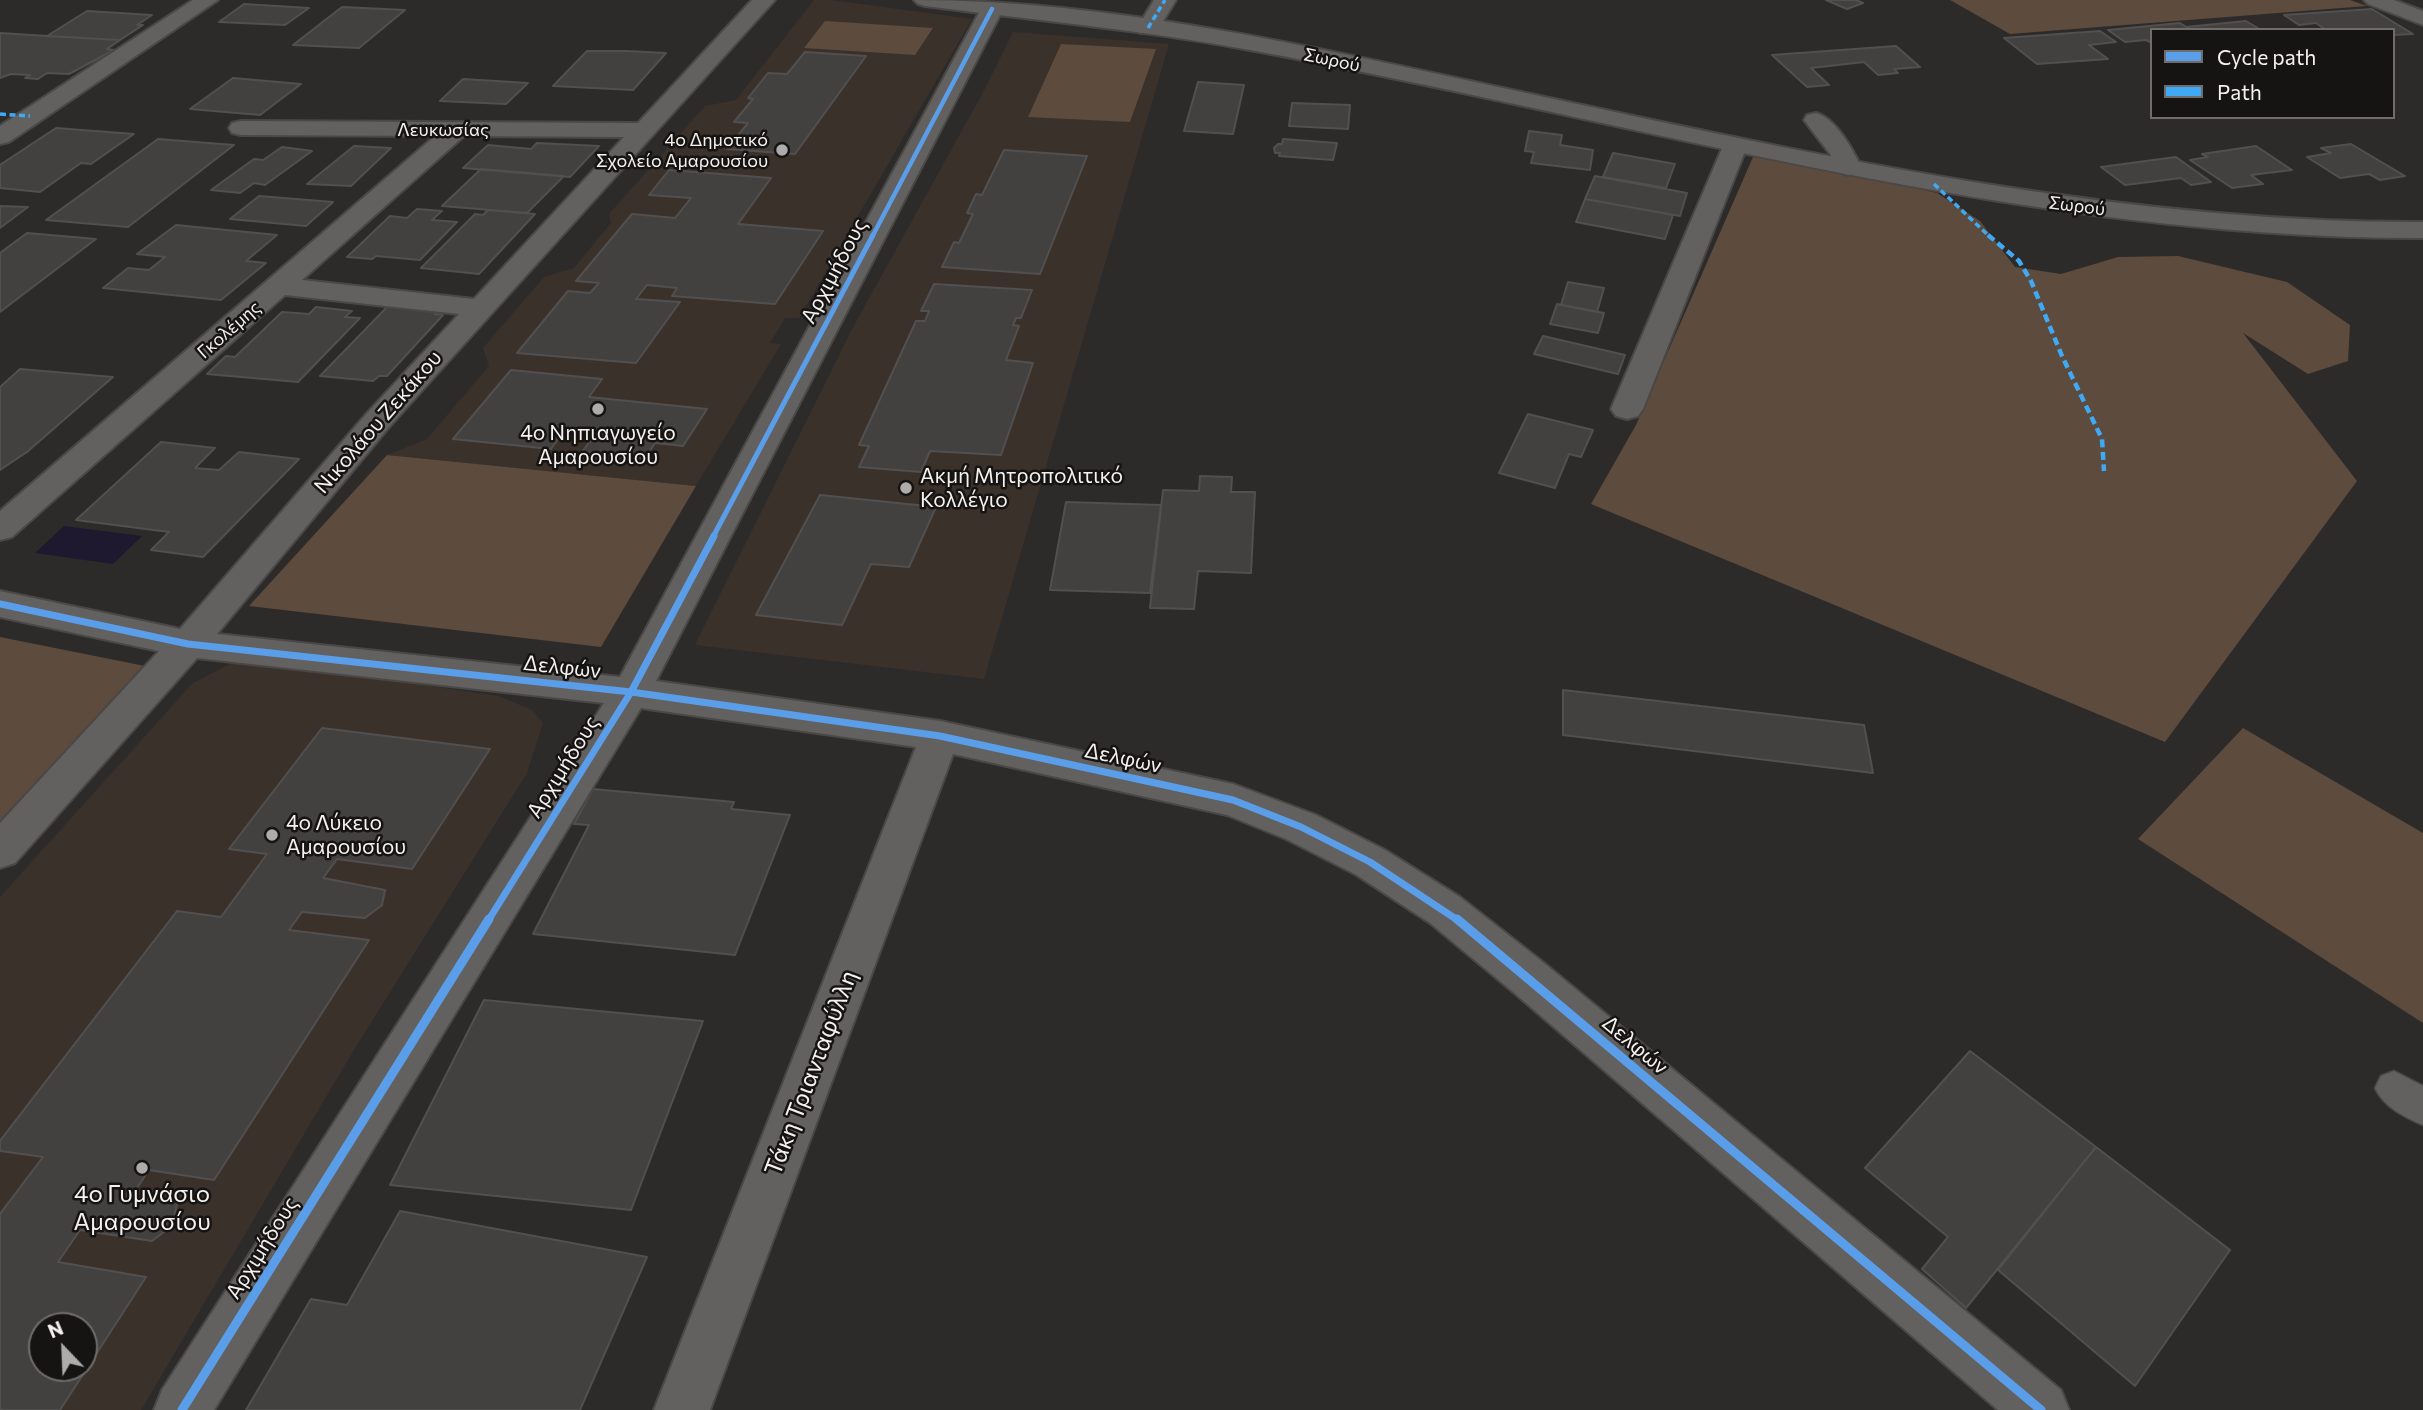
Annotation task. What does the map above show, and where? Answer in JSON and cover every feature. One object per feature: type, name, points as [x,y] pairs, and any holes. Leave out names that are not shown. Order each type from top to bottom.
[{"type":"street","points":[[0,137],[207,0]]},
{"type":"street","name":"Νικολάου Ζεκάκου","points":[[0,851],[188,644],[379,419],[764,0]]},
{"type":"street","name":"Σωρού","points":[[925,0],[1148,28],[1264,46],[1735,146],[2010,198],[2209,222],[2342,232],[2423,230]]},
{"type":"street","points":[[1148,28],[1165,0]]},
{"type":"street","points":[[2375,0],[2423,19]]},
{"type":"street","name":"Αρχιμήδους","points":[[182,1410],[631,692],[992,9]]},
{"type":"street","points":[[0,114],[30,117]]},
{"type":"street","points":[[1816,120],[1842,153],[1848,167]]},
{"type":"street","name":"Λευκωσίας","points":[[241,128],[645,130]]},
{"type":"street","name":"Γκολέμης","points":[[0,529],[457,130]]},
{"type":"street","points":[[1627,409],[1735,146]]},
{"type":"street","points":[[279,286],[480,308]]},
{"type":"street","name":"Δελφών","points":[[0,604],[188,644],[631,692],[940,736],[1233,800],[1301,827],[1370,862],[1445,910],[2041,1410]]},
{"type":"street","name":"Τάκη Τριανταφύλλη","points":[[682,1410],[940,736]]},
{"type":"shaded area","name":"4ο Δημοτικό Σχολείο Αμαρουσίου","points":[[814,0],[972,19],[799,318],[785,318],[770,343],[781,344],[696,486],[387,455],[427,439],[489,366],[483,348],[544,277],[574,268],[611,223],[609,214],[705,106],[736,100]]},
{"type":"shaded area","points":[[1950,0],[2350,0],[2367,6],[2010,34]]},
{"type":"shaded area","points":[[825,21],[933,28],[915,55],[804,48]]},
{"type":"shaded area","name":"Ακμή Μητροπολιτικό Κολλέγιο","points":[[1013,32],[1169,44],[984,679],[695,645],[851,331],[986,87]]},
{"type":"shaded area","points":[[1061,44],[1156,49],[1130,122],[1028,117]]},
{"type":"shaded area","points":[[1753,157],[1850,173],[1937,193],[1980,221],[2015,267],[2061,274],[2118,257],[2178,256],[2287,282],[2350,325],[2348,361],[2308,374],[2243,333],[2357,481],[2165,742],[1591,504],[1636,425]]},
{"type":"shaded area","points":[[387,455],[696,486],[601,647],[249,606]]},
{"type":"shaded area","points":[[64,526],[142,536],[113,564],[35,553]]},
{"type":"shaded area","points":[[0,637],[145,666],[0,821]]},
{"type":"shaded area","name":"4ο Λύκειο Αμαρουσίου","points":[[234,662],[264,662],[499,696],[532,710],[543,723],[527,773],[352,1053],[141,1410],[0,1410],[0,897],[193,683]]},
{"type":"shaded area","points":[[2243,728],[2423,833],[2423,1023],[2138,839]]},
{"type":"building","points":[[1826,0],[1856,0],[1863,3],[1847,9]]},
{"type":"building","points":[[244,4],[309,8],[285,25],[219,22]]},
{"type":"building","points":[[342,7],[405,10],[359,48],[293,45]]},
{"type":"building","points":[[2372,9],[2413,34],[2395,35],[2395,28],[2323,28],[2316,23],[2299,25],[2284,15]]},
{"type":"building","points":[[87,11],[152,15],[137,25],[143,25],[120,40],[47,36]]},
{"type":"building","points":[[2246,21],[2258,28],[2188,28]]},
{"type":"building","points":[[2180,23],[2188,28],[2150,28],[2150,42],[2125,42],[2108,30]]},
{"type":"building","points":[[2100,31],[2116,42],[2089,45],[2108,59],[2037,64],[2004,38]]},
{"type":"building","points":[[0,33],[120,40],[107,49],[114,50],[69,74],[47,73],[38,79],[25,78],[30,75],[11,74],[0,78]]},
{"type":"building","points":[[1896,46],[1920,67],[1894,69],[1898,73],[1878,75],[1864,62],[1811,68],[1829,85],[1807,87],[1772,55]]},
{"type":"building","points":[[587,51],[666,53],[633,90],[553,86]]},
{"type":"building","points":[[805,52],[866,56],[795,154],[727,149],[748,123],[734,122],[753,99],[748,98],[768,73],[787,74]]},
{"type":"building","points":[[233,78],[301,84],[260,115],[190,109]]},
{"type":"building","points":[[463,79],[528,83],[506,104],[440,101]]},
{"type":"building","points":[[1198,82],[1244,85],[1233,134],[1184,131]]},
{"type":"building","points":[[1292,103],[1350,105],[1348,129],[1289,126]]},
{"type":"building","points":[[56,128],[134,134],[91,164],[81,163],[40,192],[0,188],[0,165]]},
{"type":"building","points":[[1529,131],[1562,135],[1560,145],[1593,150],[1590,170],[1531,163],[1534,152],[1525,151]]},
{"type":"building","points":[[158,139],[234,145],[128,227],[46,220]]},
{"type":"building","points":[[1283,139],[1337,143],[1333,160],[1279,156],[1280,153],[1275,153],[1274,148],[1282,144]]},
{"type":"building","points":[[537,143],[599,146],[570,177],[463,168],[488,145],[531,149]]},
{"type":"building","points":[[2351,144],[2405,176],[2380,180],[2369,174],[2340,178],[2307,157],[2331,153],[2321,148]]},
{"type":"building","points":[[354,146],[391,148],[351,186],[307,184]]},
{"type":"building","points":[[2256,146],[2292,170],[2251,175],[2263,184],[2232,188],[2190,160],[2208,157],[2202,154]]},
{"type":"building","points":[[282,147],[312,151],[265,185],[254,183],[240,193],[211,190],[254,159],[263,160]]},
{"type":"building","points":[[1004,150],[1087,156],[1040,274],[942,267],[954,242],[959,243],[973,214],[967,213],[976,194],[982,195]]},
{"type":"building","points":[[1613,153],[1675,164],[1666,188],[1603,177]]},
{"type":"building","points":[[2176,157],[2211,182],[2191,185],[2181,178],[2125,185],[2101,167]]},
{"type":"building","points":[[481,169],[564,176],[527,213],[442,206]]},
{"type":"building","points":[[669,170],[771,178],[738,224],[823,231],[775,304],[672,296],[677,288],[647,285],[636,299],[680,302],[636,363],[517,353],[568,291],[590,293],[599,283],[576,281],[632,214],[675,218],[691,198],[649,195]]},
{"type":"building","points":[[1595,176],[1687,193],[1680,216],[1585,199]]},
{"type":"building","points":[[259,196],[333,202],[306,226],[230,219]]},
{"type":"building","points":[[1585,199],[1673,215],[1665,239],[1576,222]]},
{"type":"building","points":[[0,206],[28,207],[0,228]]},
{"type":"building","points":[[417,209],[442,211],[432,220],[457,222],[420,260],[376,256],[372,259],[347,257],[390,216],[407,218]]},
{"type":"building","points":[[488,210],[535,214],[479,274],[421,268],[475,214],[483,215]]},
{"type":"building","points":[[176,225],[277,235],[246,261],[266,263],[221,300],[103,288],[128,268],[149,270],[165,257],[137,254]]},
{"type":"building","points":[[27,233],[96,239],[0,312],[0,253]]},
{"type":"building","points":[[1568,282],[1604,288],[1597,312],[1561,305]]},
{"type":"building","points":[[934,284],[1032,290],[1021,318],[1016,318],[1013,325],[1019,326],[1006,360],[1033,363],[1001,455],[930,451],[921,472],[859,467],[869,446],[859,445],[916,321],[925,321],[929,311],[921,311]]},
{"type":"building","points":[[1557,304],[1604,313],[1598,333],[1550,324]]},
{"type":"building","points":[[389,305],[440,309],[435,314],[443,315],[387,376],[379,376],[373,381],[320,376]]},
{"type":"building","points":[[316,307],[352,311],[345,317],[360,318],[298,382],[207,374],[226,356],[235,357],[282,312],[309,314]]},
{"type":"building","points":[[1543,336],[1625,355],[1618,374],[1534,354]]},
{"type":"building","points":[[20,369],[113,377],[27,452],[0,470],[0,387]]},
{"type":"building","points":[[511,370],[602,379],[589,397],[707,409],[683,446],[655,443],[645,458],[582,452],[594,436],[563,432],[551,449],[453,439]]},
{"type":"building","points":[[1528,414],[1593,430],[1581,457],[1569,454],[1555,488],[1499,473]]},
{"type":"building","points":[[161,442],[215,448],[195,468],[219,470],[239,452],[299,459],[203,557],[151,550],[169,532],[76,520]]},
{"type":"building","points":[[1200,476],[1232,477],[1231,492],[1255,492],[1251,573],[1198,571],[1194,609],[1150,608],[1163,490],[1199,491]]},
{"type":"building","points":[[820,495],[936,507],[909,567],[871,564],[842,625],[756,615]]},
{"type":"building","points":[[1066,502],[1161,505],[1150,593],[1050,590]]},
{"type":"building","points":[[1563,690],[1864,725],[1873,773],[1563,735]]},
{"type":"building","points":[[322,728],[490,749],[412,869],[337,859],[323,878],[385,890],[382,905],[365,918],[302,912],[289,930],[369,940],[214,1180],[149,1170],[131,1197],[177,1203],[173,1225],[152,1241],[80,1230],[58,1262],[146,1277],[98,1351],[98,1312],[28,1312],[28,1382],[78,1382],[60,1410],[0,1410],[0,1214],[43,1157],[0,1151],[0,1141],[177,911],[221,917],[267,854],[229,849]]},
{"type":"building","points":[[593,789],[734,802],[731,809],[790,815],[735,955],[533,934],[589,825],[574,824]]},
{"type":"building","points":[[484,1000],[703,1021],[631,1210],[390,1185]]},
{"type":"building","points":[[1970,1051],[2096,1147],[1966,1308],[1922,1269],[1948,1237],[1865,1168]]},
{"type":"building","points":[[2096,1147],[2230,1250],[2135,1386],[1998,1270]]},
{"type":"building","points":[[400,1211],[647,1257],[580,1410],[246,1410],[311,1299],[347,1305]]},
{"type":"marked path","points":[[1148,28],[1165,0]]},
{"type":"marked path","points":[[0,114],[30,116]]},
{"type":"marked path","points":[[1934,184],[1961,212],[2019,261],[2031,281],[2062,356],[2102,439],[2104,471]]},
{"type":"cycle path","points":[[182,1410],[631,692],[992,9]]},
{"type":"cycle path","points":[[0,604],[188,644],[631,692],[854,722],[940,736],[1233,800],[1301,827],[1370,862],[1445,910],[2041,1410]]},
{"type":"place","name":"4ο Δημοτικό Σχολείο Αμαρουσίου","points":[[782,150]]},
{"type":"place","name":"4ο Νηπιαγωγείο Αμαρουσίου","points":[[598,409]]},
{"type":"place","name":"Ακμή Μητροπολιτικό Κολλέγιο","points":[[906,488]]},
{"type":"place","name":"4ο Λύκειο Αμαρουσίου","points":[[272,835]]},
{"type":"place","name":"4ο Γυμνάσιο Αμαρουσίου","points":[[142,1168]]}]
